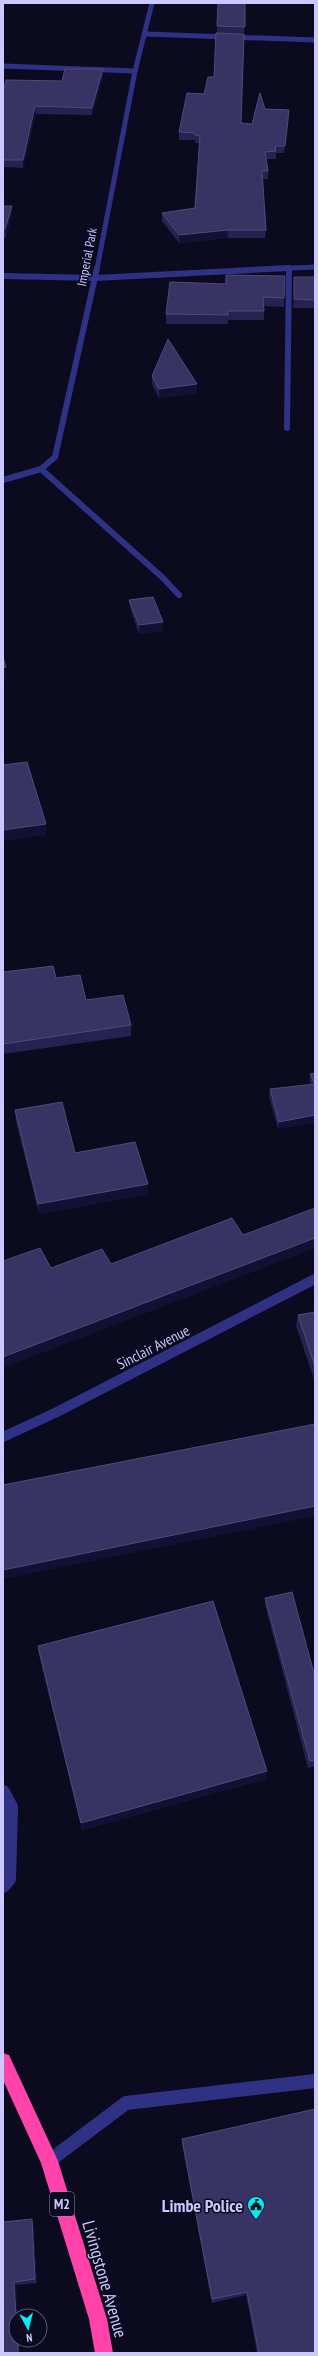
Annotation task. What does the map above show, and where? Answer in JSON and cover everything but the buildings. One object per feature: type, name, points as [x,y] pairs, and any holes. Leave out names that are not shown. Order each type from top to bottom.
[{"type":"highway","name":"Livingstone Avenue","points":[[3,2061],[49,2161],[98,2319],[104,2353]]},
{"type":"street","name":"Imperial Park","points":[[3,480],[24,476],[41,469],[56,457],[94,278],[135,71],[146,34],[152,3]]},
{"type":"street","points":[[146,34],[315,40]]},
{"type":"street","points":[[3,66],[135,71]]},
{"type":"street","points":[[3,276],[94,278],[288,270],[315,267]]},
{"type":"street","points":[[287,428],[288,270]]},
{"type":"street","points":[[41,469],[162,577],[179,595]]},
{"type":"street","name":"Sinclair Avenue","points":[[3,1437],[64,1409],[287,1295],[315,1279]]},
{"type":"street","points":[[3,1792],[11,1807],[9,1879],[3,1886]]},
{"type":"street","points":[[49,2161],[126,2103],[315,2081]]},
{"type":"place","name":"Limbe Police","points":[[256,2220]]}]
